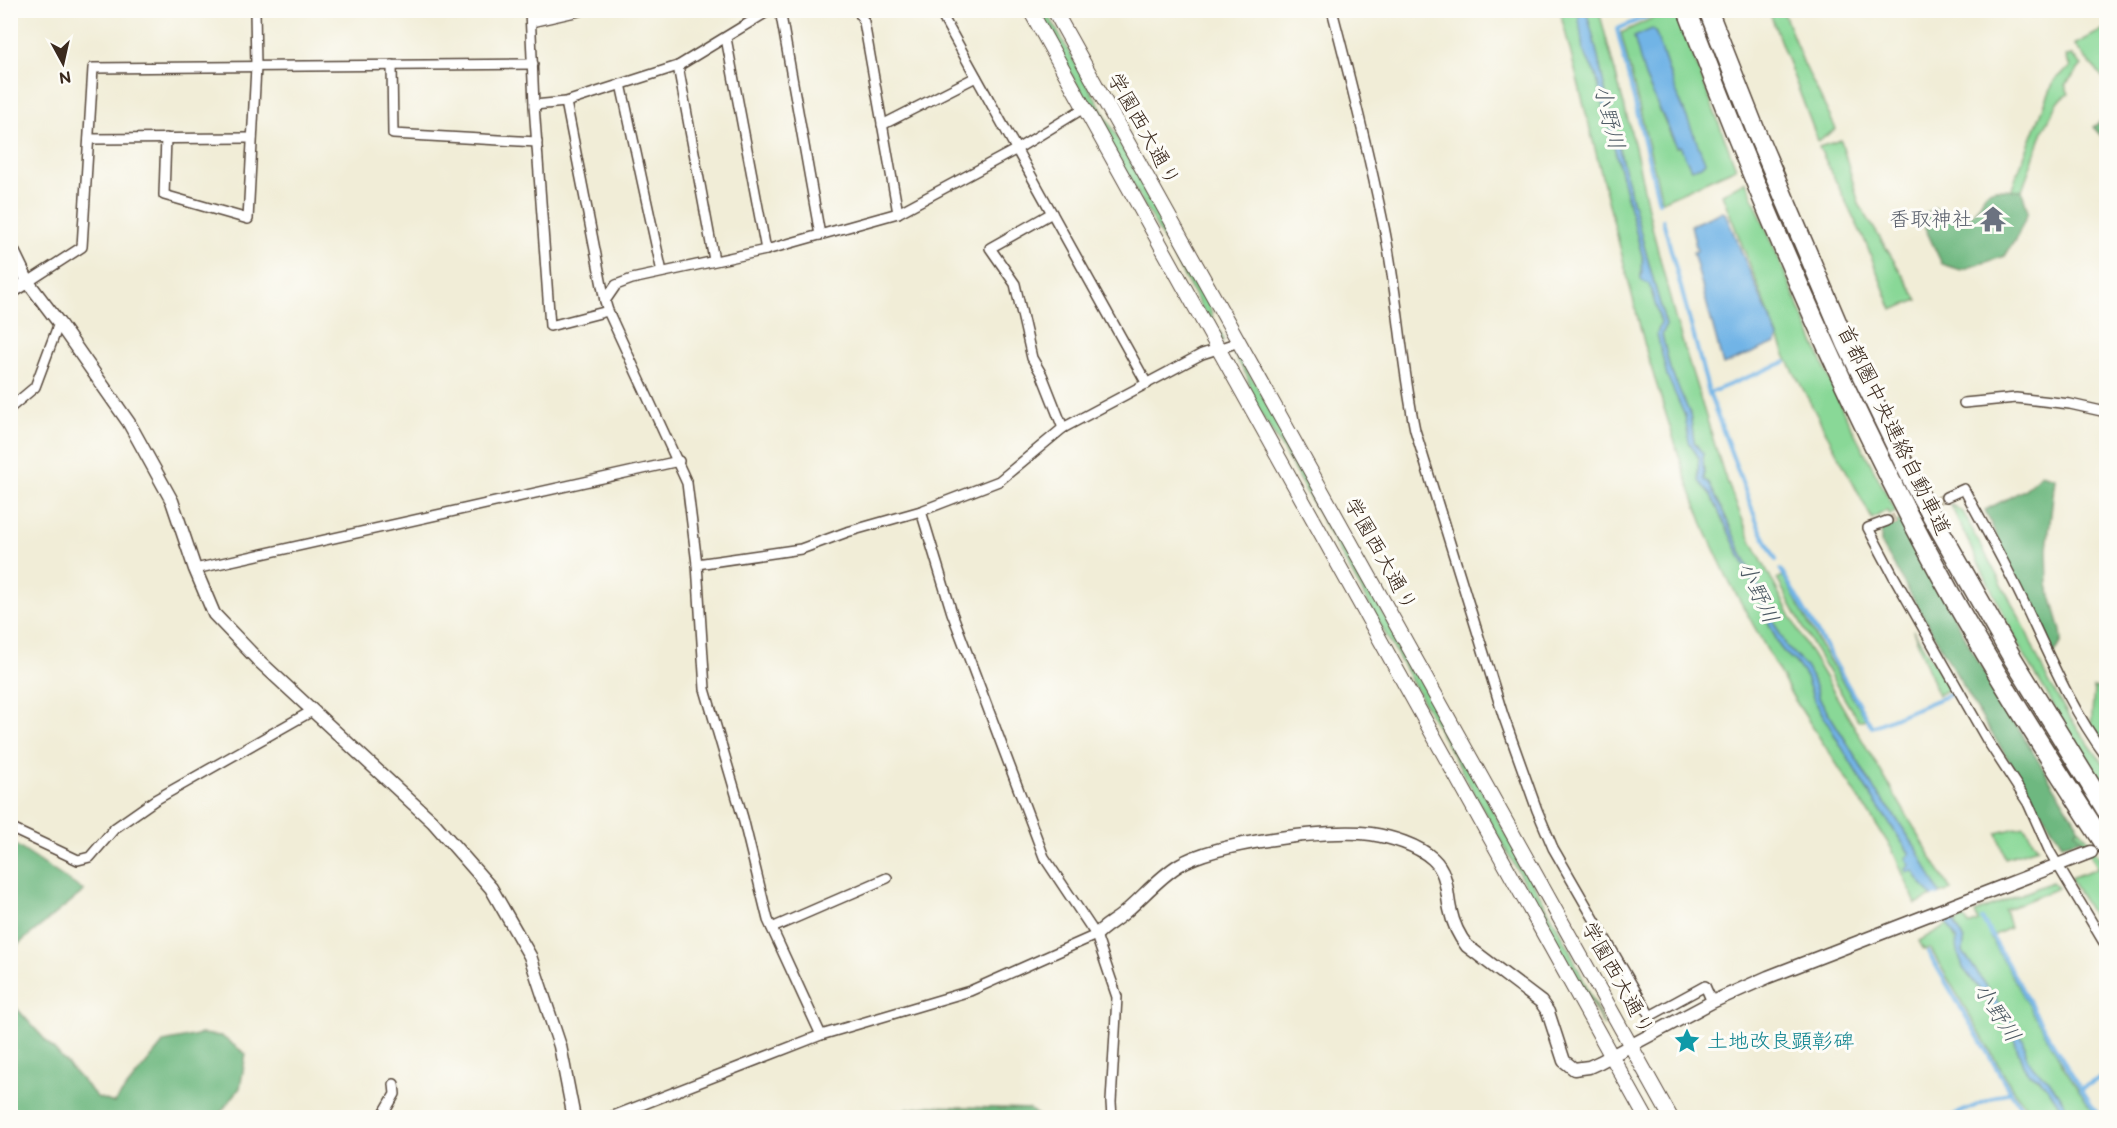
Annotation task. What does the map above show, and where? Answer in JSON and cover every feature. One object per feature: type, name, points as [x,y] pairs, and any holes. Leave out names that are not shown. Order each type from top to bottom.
[{"type":"highway","name":"首都圏中央連絡自動車道","points":[[1687,10],[1786,252],[1824,340],[1875,446],[1952,595],[2099,849]]},
{"type":"highway","name":"首都圏中央連絡自動車道","points":[[1708,10],[1761,144],[1846,344],[1916,488],[2013,659],[2106,810]]},
{"type":"main road","name":"学園西大通り","points":[[1030,10],[1646,1118]]},
{"type":"main road","name":"学園西大通り","points":[[1054,10],[1671,1118]]},
{"type":"street","points":[[166,138],[164,195],[248,219],[256,67],[255,10]]},
{"type":"street","points":[[530,10],[534,105],[550,326],[607,306],[616,285],[632,279],[766,250],[898,213],[1017,148],[1084,108]]},
{"type":"street","points":[[531,22],[584,10]]},
{"type":"street","points":[[534,105],[566,102],[678,66],[770,10]]},
{"type":"street","points":[[780,10],[820,235]]},
{"type":"street","points":[[858,10],[864,22],[898,213]]},
{"type":"street","points":[[939,10],[1147,384]]},
{"type":"street","points":[[1332,10],[1384,228],[1399,321],[1406,386],[1415,430],[1503,715],[1536,810],[1553,848],[1650,1016],[1705,986],[1712,1002]]},
{"type":"street","points":[[726,38],[766,250]]},
{"type":"street","points":[[10,293],[82,247],[93,68],[532,64]]},
{"type":"street","points":[[392,66],[393,134],[537,142]]},
{"type":"street","points":[[678,66],[714,260]]},
{"type":"street","points":[[882,125],[976,77]]},
{"type":"street","points":[[621,84],[662,272]]},
{"type":"street","points":[[566,102],[607,306],[687,483],[697,564],[705,689],[772,928],[821,1035]]},
{"type":"street","points":[[89,139],[252,138]]},
{"type":"street","points":[[1052,213],[990,248],[1015,284],[1032,358],[1042,375],[1063,428]]},
{"type":"street","points":[[10,245],[28,282],[59,322],[129,423],[172,501],[195,569],[214,614],[312,711],[433,822],[491,888],[530,956],[560,1046],[574,1118]]},
{"type":"street","points":[[11,407],[35,387],[59,322]]},
{"type":"street","points":[[697,564],[801,549],[847,532],[921,511],[999,481],[1063,428],[1202,354],[1239,342]]},
{"type":"street","points":[[1964,403],[2016,398],[2070,404],[2106,412]]},
{"type":"street","points":[[195,569],[679,461]]},
{"type":"street","points":[[1946,497],[1965,489],[2023,600],[2066,694],[2106,756]]},
{"type":"street","points":[[921,511],[952,613],[1044,857],[1096,935],[1117,997],[1112,1118]]},
{"type":"street","points":[[1887,521],[1868,528],[1987,740],[2028,803],[2057,864],[2106,946]]},
{"type":"street","points":[[10,828],[78,860],[90,857],[115,828],[155,800],[312,711]]},
{"type":"street","points":[[608,1118],[821,1035],[970,991],[1096,935],[1104,926],[1124,913],[1152,885],[1180,864],[1209,853],[1258,842],[1300,836],[1368,833],[1384,836],[1432,857],[1442,868],[1450,910],[1460,936],[1467,946],[1541,1002],[1548,1012],[1564,1061],[1574,1069],[1589,1067],[1712,1002],[1843,947],[2099,849]]},
{"type":"street","points":[[772,928],[887,878]]},
{"type":"street","points":[[381,1118],[395,1094],[394,1084]]},
{"type":"green space","points":[[1036,11],[1046,11],[1208,298],[1213,321],[1223,341],[1220,341]]},
{"type":"green space","points":[[1560,11],[1580,13],[1583,50],[1596,75],[1643,259],[1641,278],[1642,281],[1649,283],[1661,323],[1657,334],[1688,425],[1689,442],[1699,458],[1699,481],[1711,495],[1760,598],[1766,618],[1780,647],[1806,677],[1814,700],[1864,785],[1910,854],[1910,865],[1907,872],[1914,871],[1932,896],[1916,904],[1892,849],[1793,697],[1728,579],[1706,532],[1686,478],[1647,354]]},
{"type":"green space","points":[[1586,11],[1599,11],[1635,147],[1675,318],[1724,474],[1750,538],[1803,640],[1951,890],[1939,894],[1918,851],[1875,791],[1819,698],[1806,668],[1787,647],[1721,507],[1709,484],[1704,480],[1703,454],[1694,442],[1690,414],[1670,369],[1662,335],[1666,325],[1629,190]]},
{"type":"green space","points":[[1650,11],[1676,11],[1736,168],[1662,201],[1621,33],[1653,18]],"holes":[[[1655,31],[1672,81],[1691,169],[1680,145],[1676,147],[1645,77]]]},
{"type":"green space","points":[[1769,11],[1783,11],[1804,64],[1836,129],[1818,141]]},
{"type":"green space","points":[[2106,28],[2106,81],[2074,45]]},
{"type":"green space","points":[[2071,55],[2082,65],[2065,85],[2069,94],[2058,102],[2043,131],[2022,190],[2011,190],[2054,81],[2070,67],[2066,56]]},
{"type":"green space","points":[[2106,117],[2106,141],[2093,127]]},
{"type":"green space","points":[[1841,140],[1859,204],[1918,300],[1892,310],[1865,241],[1819,147]]},
{"type":"green space","points":[[1746,181],[1843,411],[1896,512],[1889,515],[1887,510],[1872,519],[1786,357],[1722,194]]},
{"type":"green space","points":[[1996,189],[2022,190],[2028,212],[2005,256],[1961,270],[1942,264],[1920,217],[1935,208],[1947,218],[1965,222],[1976,210],[1985,194]]},
{"type":"green space","points":[[1235,352],[1238,352],[1567,944],[1604,1026],[1279,443],[1253,402],[1247,376]]},
{"type":"green space","points":[[2041,474],[2055,478],[2047,549],[2048,585],[2062,641],[2054,655],[2015,578],[1985,510],[2024,490]]},
{"type":"green space","points":[[1950,504],[1963,512],[2023,624],[2046,677],[2068,715],[2106,768],[2106,787],[2069,731],[2021,650]]},
{"type":"green space","points":[[1902,520],[1988,679],[2079,827],[2075,831],[2082,839],[2062,844],[1982,718],[1881,543],[1883,528]]},
{"type":"green space","points":[[1783,576],[1821,647],[1866,719],[1858,721],[1818,655],[1777,579]]},
{"type":"green space","points":[[1913,630],[1950,688],[1938,695]]},
{"type":"green space","points":[[2094,688],[2106,691],[2106,746],[2091,728]]},
{"type":"green space","points":[[2024,826],[2038,848],[2005,858],[1997,833]]},
{"type":"green space","points":[[2079,827],[2106,867],[2106,938],[2070,878],[2098,868],[2082,840],[2074,831]]},
{"type":"green space","points":[[11,842],[84,891],[11,950]]},
{"type":"green space","points":[[2052,882],[2058,888],[2005,910],[2010,928],[1990,937],[2064,1067],[2097,1117],[2073,1117],[2049,1080],[2027,1059],[2024,1041],[1963,952],[1964,941],[1955,922],[1964,918],[1969,925],[1978,921],[1975,913]]},
{"type":"green space","points":[[2071,903],[2093,930],[2106,954],[2106,970],[2094,943]]},
{"type":"green space","points":[[1948,924],[1957,941],[1963,968],[2011,1030],[2023,1065],[2047,1087],[2067,1117],[2033,1117],[2013,1090],[1930,948],[1924,950],[1919,941]]},
{"type":"green space","points":[[10,1001],[97,1097],[114,1103],[164,1042],[202,1034],[221,1036],[246,1054],[240,1088],[217,1117],[11,1117]]},
{"type":"green space","points":[[930,1106],[1029,1109],[1040,1117],[853,1117]]},
{"type":"water","name":"小野川","points":[[1578,11],[1586,11],[1590,23],[1629,190],[1666,325],[1662,335],[1670,369],[1690,414],[1694,442],[1703,454],[1704,480],[1709,484],[1721,507],[1787,647],[1806,667],[1819,698],[1875,791],[1918,851],[1964,941],[1963,952],[2024,1041],[2027,1059],[2049,1080],[2073,1117],[2067,1117],[2047,1087],[2039,1078],[2029,1074],[2023,1065],[2011,1030],[1963,968],[1957,949],[1957,940],[1914,871],[1907,872],[1906,869],[1910,865],[1906,858],[1910,854],[1864,785],[1814,700],[1806,677],[1780,647],[1760,598],[1711,495],[1699,481],[1699,458],[1689,442],[1685,416],[1667,376],[1657,334],[1661,323],[1649,284],[1641,278],[1643,259],[1596,75],[1583,50]]},
{"type":"water","points":[[1652,29],[1655,31],[1672,81],[1705,162],[1701,166],[1691,169],[1680,146],[1677,147],[1645,77],[1634,37]]},
{"type":"water","points":[[1721,212],[1725,213],[1778,338],[1776,343],[1723,365],[1693,252],[1697,251],[1691,225]]},
{"type":"pier","points":[[1943,894],[1955,917],[1943,921],[1930,899]]},
{"type":"waterway","points":[[1648,16],[1617,29],[1659,202]]},
{"type":"waterway","points":[[1663,220],[1709,393],[1758,525],[1776,560]]},
{"type":"waterway","points":[[1709,393],[1785,362]]},
{"type":"waterway","points":[[1781,570],[1872,727],[1951,694]]},
{"type":"waterway","points":[[1982,919],[2053,1044],[2100,1118]]},
{"type":"waterway","points":[[1928,952],[2028,1118]]},
{"type":"waterway","points":[[2081,1089],[2106,1074]]},
{"type":"waterway","points":[[1947,1118],[2010,1091]]},
{"type":"tunnel","points":[[1887,521],[1946,497]]},
{"type":"place","name":"香取神社","points":[[1993,219]]},
{"type":"place","name":"土地改良顕彰碑","points":[[1687,1041]]}]
